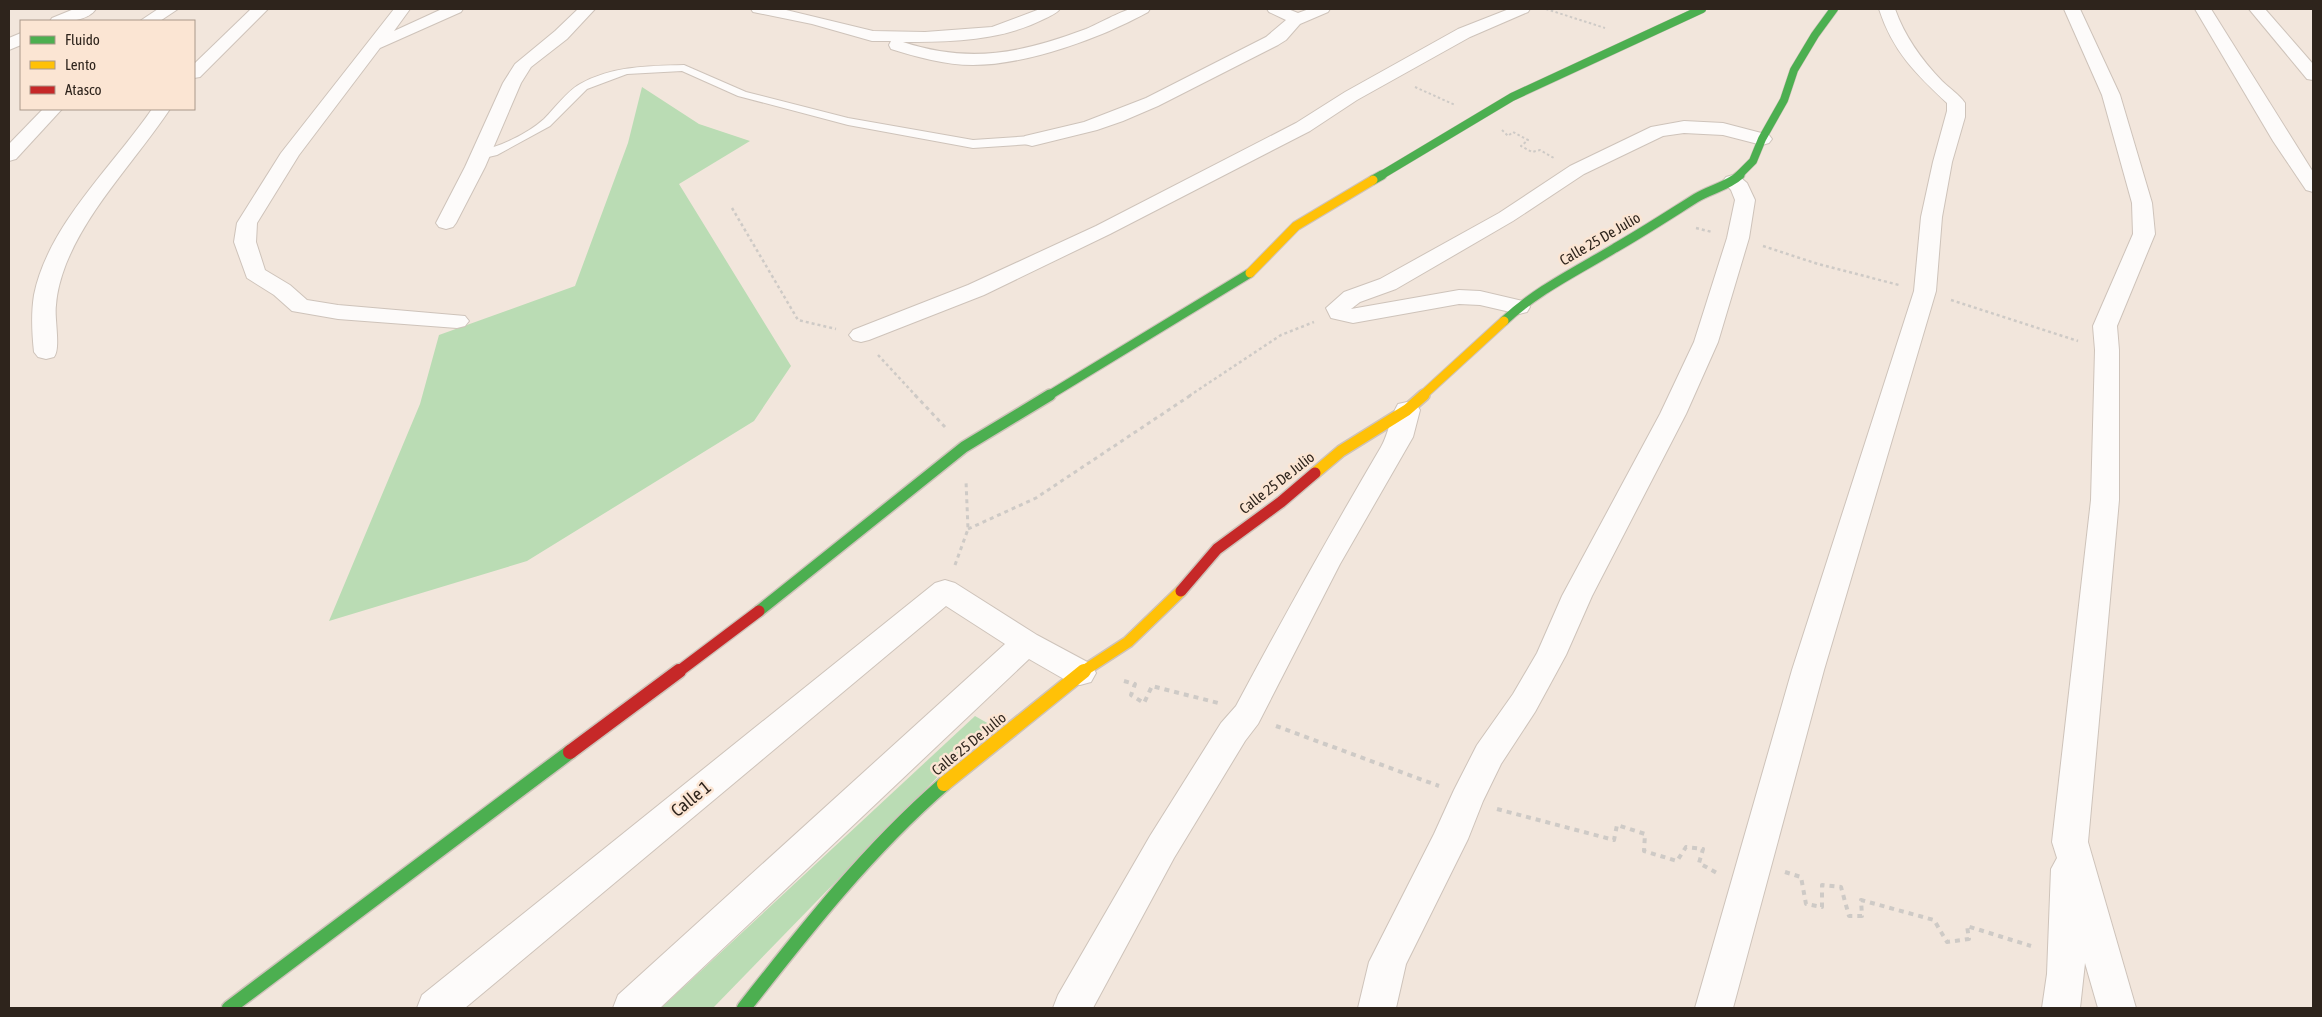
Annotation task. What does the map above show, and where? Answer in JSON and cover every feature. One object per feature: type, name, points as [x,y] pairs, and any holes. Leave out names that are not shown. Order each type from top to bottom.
[{"type":"street","points":[[60,20],[88,9]]},
{"type":"street","points":[[150,20],[170,9]]},
{"type":"street","points":[[195,72],[260,9]]},
{"type":"street","points":[[402,9],[311,126],[266,190],[247,223],[245,242],[255,273],[282,290],[300,306],[338,312],[457,321]]},
{"type":"street","points":[[375,45],[455,9]]},
{"type":"street","points":[[446,222],[480,155],[512,83],[524,64],[562,35],[587,9]]},
{"type":"street","points":[[759,9],[814,20],[940,58],[989,59],[1063,42],[1114,24],[1142,9]]},
{"type":"street","points":[[872,36],[979,34],[1017,25],[1052,9]]},
{"type":"street","points":[[1274,9],[1298,19]]},
{"type":"street","points":[[1032,140],[1090,126],[1152,102],[1280,36],[1287,26],[1322,9]]},
{"type":"street","points":[[860,335],[976,290],[1103,230],[1304,127],[1352,96],[1464,32],[1522,9]]},
{"type":"street","points":[[229,1008],[780,594],[964,448],[1224,286],[1256,269],[1296,226],[1512,97],[1702,9]]},
{"type":"street","name":"Calle 25 De Julio","points":[[744,1008],[839,886],[912,810],[1080,673],[1128,642],[1172,601],[1217,550],[1281,502],[1342,451],[1407,410],[1519,307],[1561,279],[1664,220],[1703,194],[1733,181],[1753,161],[1762,139],[1784,100],[1794,70],[1815,35],[1834,9]]},
{"type":"street","points":[[1714,1008],[1752,878],[1808,670],[1925,291],[1925,261],[1930,221],[1957,105],[1940,90],[1902,44],[1887,9]]},
{"type":"street","points":[[2061,1008],[2066,974],[2070,842],[2106,500],[2107,350],[2105,326],[2144,234],[2142,202],[2111,95],[2072,9]]},
{"type":"street","points":[[2203,9],[2283,141],[2313,186]]},
{"type":"street","points":[[2257,9],[2313,75]]},
{"type":"street","points":[[9,155],[52,110]]},
{"type":"street","points":[[46,352],[43,328],[44,304],[52,269],[67,240],[146,133],[160,110]]},
{"type":"street","points":[[1519,307],[1480,298],[1459,297],[1353,316],[1339,313],[1337,308],[1340,303],[1352,297],[1388,284],[1506,217],[1577,170],[1658,131],[1684,127],[1723,129],[1762,139]]},
{"type":"street","points":[[1377,1008],[1388,962],[1450,838],[1466,800],[1489,755],[1524,704],[1551,656],[1577,596],[1673,414],[1706,342],[1738,238],[1745,200],[1740,187],[1733,181]]},
{"type":"street","points":[[1072,1008],[1162,847],[1240,724],[1326,564],[1400,438],[1407,410]]},
{"type":"street","points":[[945,591],[1026,643],[1080,673]]},
{"type":"street","name":"Calle 1","points":[[436,1008],[945,591]]},
{"type":"street","points":[[632,1008],[1026,643]]},
{"type":"street","points":[[2070,842],[2117,1008]]},
{"type":"lane","points":[[480,155],[513,143],[546,123],[583,87],[626,71],[684,68],[742,94],[848,121],[973,144],[1032,140]]},
{"type":"path","points":[[1546,9],[1636,38]]},
{"type":"path","points":[[1664,220],[1738,238],[1818,264],[1925,291],[2107,350]]},
{"type":"path","points":[[968,529],[1036,498],[1281,335],[1339,313]]},
{"type":"path","points":[[945,591],[968,529],[964,448]]},
{"type":"path","points":[[1116,679],[1135,684],[1130,696],[1144,703],[1152,686],[1218,703],[1240,724],[1440,786],[1455,773],[1465,775],[1466,800],[1614,840],[1617,825],[1645,834],[1644,851],[1677,861],[1686,847],[1703,849],[1700,863],[1722,875],[1722,866]]},
{"type":"path","points":[[1752,878],[1779,887],[1779,870],[1801,878],[1806,904],[1822,907],[1822,885],[1841,887],[1849,916],[1862,916],[1861,900],[1934,920],[1947,942],[1969,939],[1967,926],[2036,947]]},
{"type":"green space","points":[[642,87],[699,124],[750,141],[679,184],[791,366],[754,421],[527,561],[329,621],[420,404],[439,335],[575,286],[628,143]]},
{"type":"green space","points":[[975,716],[989,724],[713,1008],[661,1008]]},
{"type":"traffic: fast","points":[[1373,180],[1512,97],[1702,9]]},
{"type":"traffic: fast","points":[[1504,321],[1519,307],[1561,279],[1616,248],[1703,194],[1733,181],[1746,169],[1753,161],[1762,139],[1784,100],[1794,70],[1815,35],[1834,9]]},
{"type":"traffic: fast","points":[[759,611],[964,447],[1250,273]]},
{"type":"traffic: fast","points":[[229,1008],[570,752]]},
{"type":"traffic: fast","points":[[744,1008],[838,890],[889,835],[944,784]]},
{"type":"traffic: slow","points":[[1250,273],[1296,226],[1373,180]]},
{"type":"traffic: slow","points":[[1315,473],[1341,451],[1407,410],[1504,321]]},
{"type":"traffic: slow","points":[[944,784],[1080,673],[1128,642],[1181,591]]},
{"type":"traffic: jam","points":[[1181,591],[1217,549],[1281,502],[1315,473]]},
{"type":"traffic: jam","points":[[570,752],[759,611]]}]
